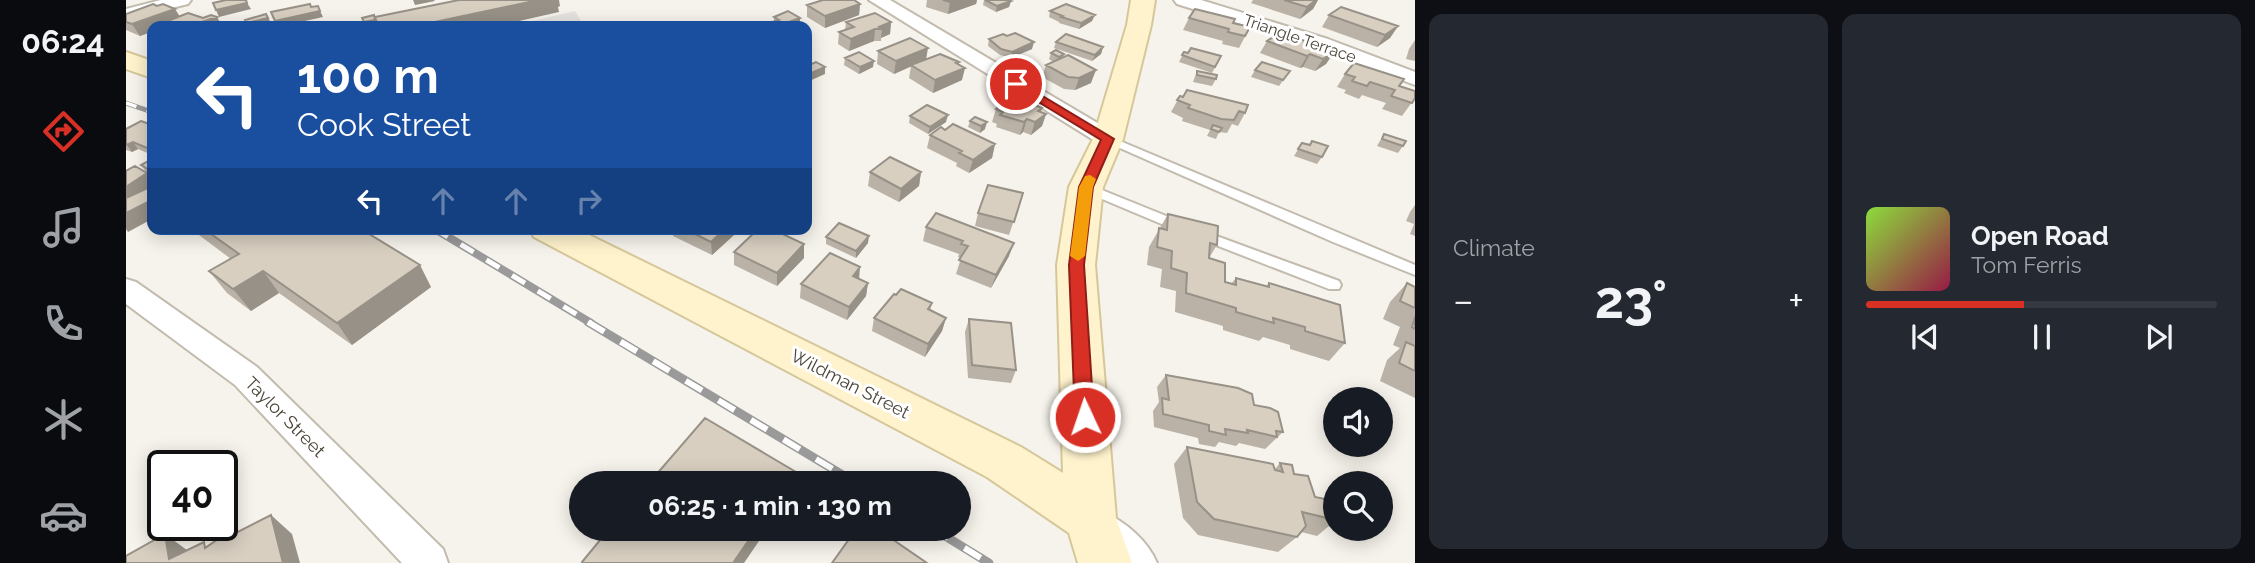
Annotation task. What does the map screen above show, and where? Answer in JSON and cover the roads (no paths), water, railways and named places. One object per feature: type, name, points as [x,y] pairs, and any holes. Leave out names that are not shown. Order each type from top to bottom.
[{"type":"street","points":[[126,14],[182,0]]},
{"type":"street","points":[[878,0],[1108,139]]},
{"type":"street","points":[[1105,563],[1090,518],[1076,265],[1086,187],[1108,139],[1143,0]]},
{"type":"street","name":"Triangle Terrace","points":[[1183,0],[1302,36],[1415,79]]},
{"type":"street","points":[[126,60],[147,68]]},
{"type":"street","name":"Wildman Street","points":[[559,235],[1004,462],[1090,518],[1138,563]]},
{"type":"street","name":"Taylor Street","points":[[126,289],[246,376],[429,563]]},
{"type":"lane","points":[[1108,139],[1181,167],[1371,253],[1415,270]]},
{"type":"lane","points":[[1086,187],[1167,222],[1334,285]]},
{"type":"railway","points":[[126,103],[147,110]]},
{"type":"railway","points":[[445,235],[591,323]]},
{"type":"railway","points":[[588,322],[836,471]]},
{"type":"railway","points":[[953,541],[989,563]]}]
